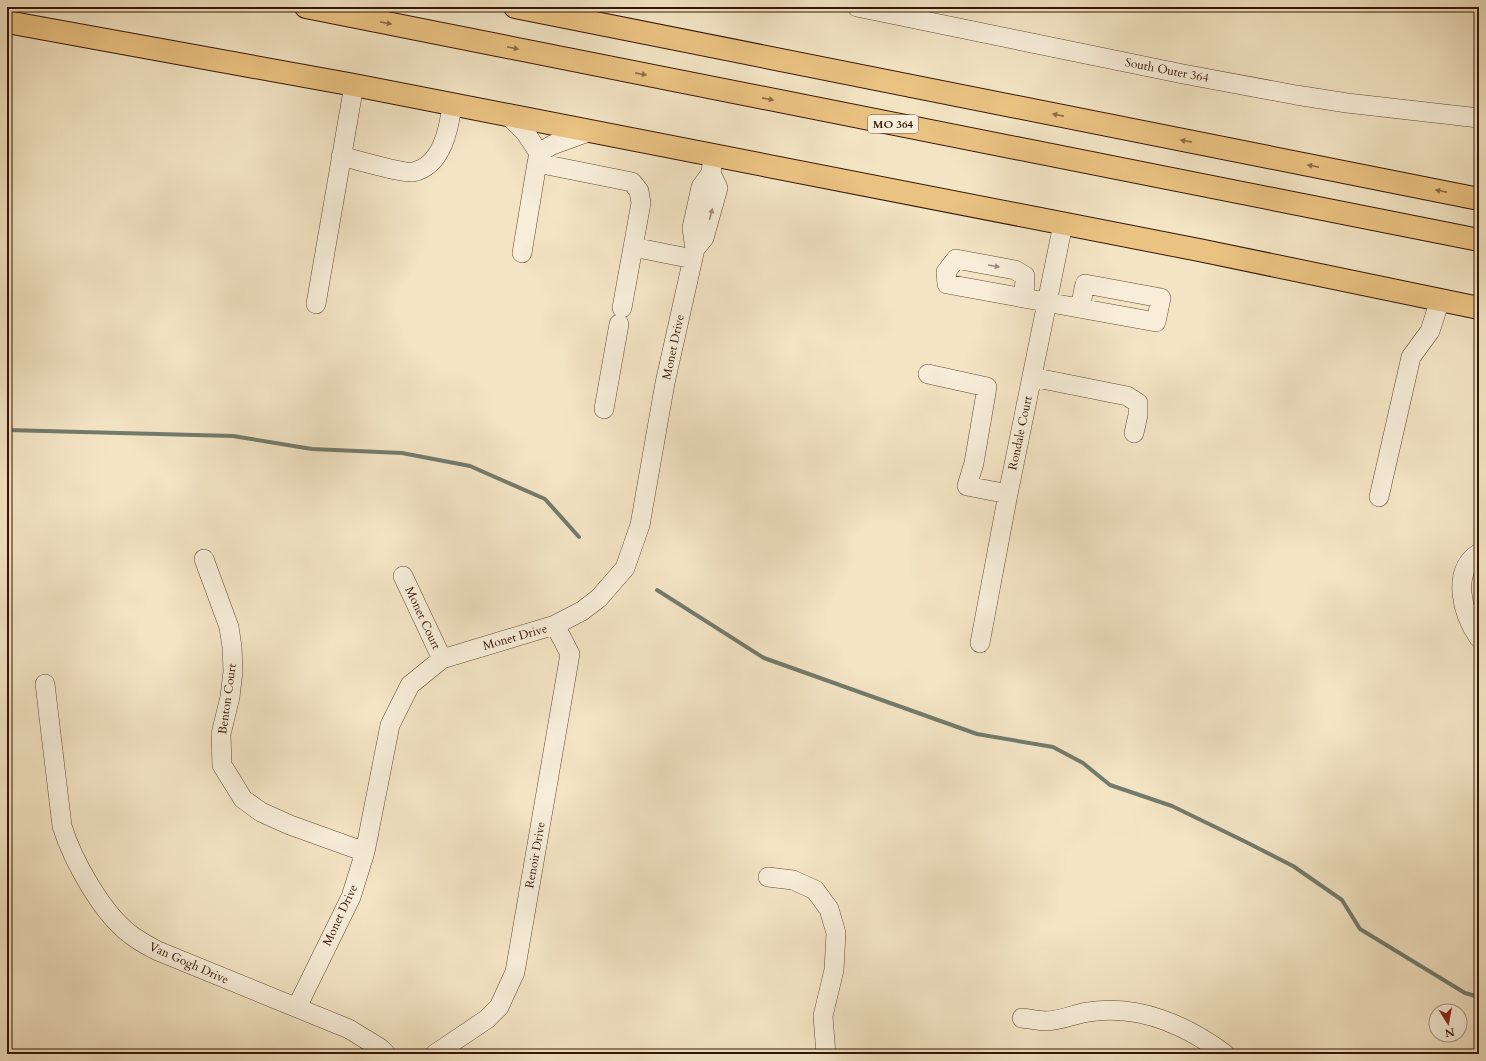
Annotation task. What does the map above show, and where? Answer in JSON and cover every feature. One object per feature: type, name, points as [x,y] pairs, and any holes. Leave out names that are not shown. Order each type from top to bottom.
[{"type":"main road","name":"MO 364","points":[[306,7],[1479,240]]},
{"type":"main road","points":[[515,7],[1479,199]]},
{"type":"main road","points":[[7,22],[354,85],[510,116],[588,132],[712,165],[1063,224],[1479,308]]},
{"type":"street","name":"South Outer 364","points":[[857,7],[1183,74],[1296,95],[1347,103],[1479,118]]},
{"type":"street","points":[[316,304],[354,85]]},
{"type":"street","points":[[341,156],[412,173],[424,168],[437,154],[449,132],[452,105]]},
{"type":"street","points":[[510,116],[525,132],[538,158],[522,252]]},
{"type":"street","points":[[538,158],[552,145],[588,132]]},
{"type":"street","points":[[538,158],[632,182],[639,191],[641,203],[604,409]]},
{"type":"street","name":"Monet Drive","points":[[296,1007],[351,897],[365,852],[390,725],[410,684],[442,659],[555,625],[589,606],[625,568],[640,525],[665,383],[694,254],[704,238],[718,188],[712,165]]},
{"type":"street","name":"Rondale Court","points":[[980,643],[1008,494],[1063,224]]},
{"type":"street","points":[[633,247],[694,254]]},
{"type":"street","points":[[1024,298],[1025,276],[1015,270],[956,259],[946,272],[947,284],[1024,298],[1080,308]]},
{"type":"street","points":[[1379,497],[1411,357],[1430,331],[1440,300]]},
{"type":"street","points":[[928,374],[987,386],[974,463],[967,486],[1008,494]]},
{"type":"street","points":[[1032,377],[1127,396],[1138,403],[1138,415],[1134,433]]},
{"type":"street","points":[[1479,553],[1472,558],[1465,571],[1461,594],[1473,629],[1479,638]]},
{"type":"street","name":"Benton Court","points":[[204,559],[229,627],[232,647],[233,671],[230,697],[221,734],[222,765],[243,799],[261,812],[290,826],[365,852]]},
{"type":"street","name":"Monet Court","points":[[403,576],[442,659]]},
{"type":"street","name":"Renoir Drive","points":[[434,1054],[488,1019],[499,1007],[515,972],[570,654],[555,625]]},
{"type":"street","name":"Van Gogh Drive","points":[[45,684],[62,826],[80,872],[114,918],[133,937],[158,951],[349,1029],[380,1048],[386,1054]]},
{"type":"street","points":[[768,877],[793,880],[815,890],[829,909],[836,933],[834,970],[823,1016],[826,1054]]},
{"type":"street","points":[[1022,1018],[1047,1021],[1089,1012],[1112,1010],[1139,1013],[1176,1024],[1205,1039],[1225,1054]]},
{"type":"waterway","points":[[7,430],[233,436],[312,449],[402,453],[470,466],[545,499],[579,537]]},
{"type":"waterway","points":[[657,590],[764,658],[977,734],[1053,747],[1083,763],[1110,785],[1172,806],[1244,841],[1293,866],[1342,900],[1360,929],[1465,993],[1479,997]]}]
